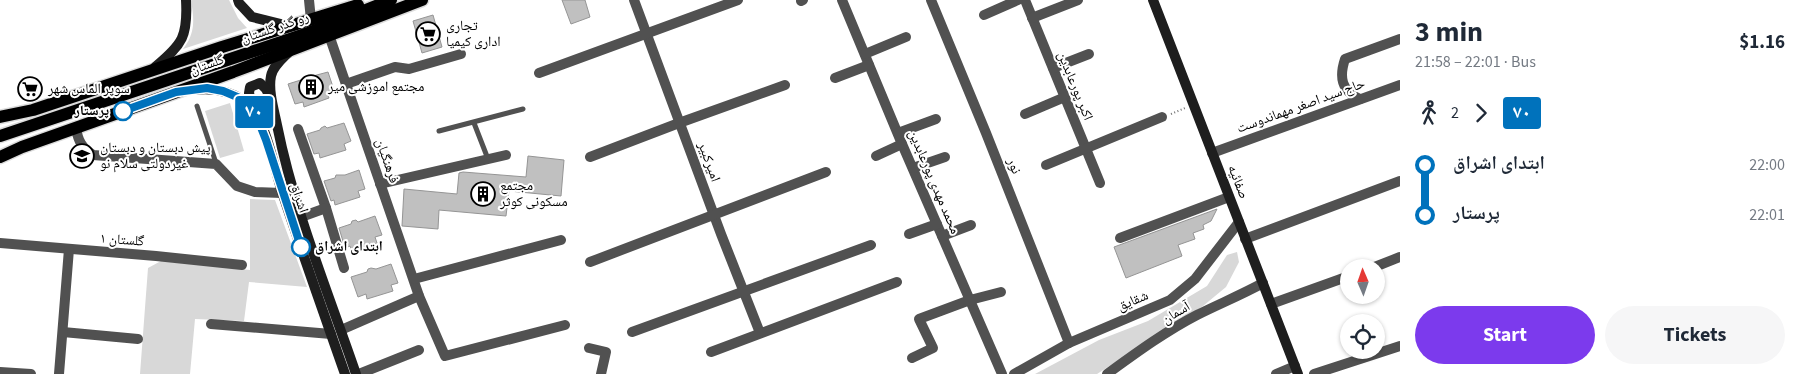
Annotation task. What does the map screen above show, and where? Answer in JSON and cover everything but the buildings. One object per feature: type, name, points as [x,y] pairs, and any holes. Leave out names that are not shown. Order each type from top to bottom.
[{"type":"main road","points":[[153,69],[173,52],[186,30],[186,0]]},
{"type":"main road","points":[[238,0],[252,16],[289,26]]},
{"type":"main road","points":[[0,117],[33,110],[153,69],[375,0]]},
{"type":"main road","name":"رو گذر گلستان","points":[[0,136],[308,34],[391,0]]},
{"type":"main road","name":"گلستان","points":[[0,157],[22,147],[329,36],[422,0]]},
{"type":"main road","name":"صفائیه","points":[[1153,0],[1296,370]]},
{"type":"main road","name":"اشراق","points":[[293,49],[281,60],[271,75],[270,84],[273,105],[301,217],[358,374]]},
{"type":"main road","points":[[255,112],[249,93],[250,87],[260,83],[266,89],[273,105]]},
{"type":"main road","name":"اشراق","points":[[176,92],[207,88],[223,91],[242,99],[255,112],[345,374]]},
{"type":"street","points":[[309,0],[311,20]]},
{"type":"street","name":"امیرکبیر","points":[[634,0],[760,334]]},
{"type":"street","points":[[539,73],[738,0]]},
{"type":"street","name":"محمد مهدی پورعابدین","points":[[842,0],[1002,374]]},
{"type":"street","name":"نور","points":[[931,0],[1069,343]]},
{"type":"street","points":[[984,15],[1018,0]]},
{"type":"street","name":"اکبر پورعابدین","points":[[1025,0],[1100,183]]},
{"type":"street","points":[[1032,18],[1078,0]]},
{"type":"street","name":"فرهنگیان","points":[[329,36],[420,296],[445,356],[565,325]]},
{"type":"street","points":[[864,54],[906,37]]},
{"type":"street","points":[[1360,100],[1351,95],[1343,83],[1341,71],[1345,59],[1400,40]]},
{"type":"street","points":[[346,84],[395,67],[409,69],[461,54]]},
{"type":"street","points":[[1053,68],[1089,54]]},
{"type":"street","points":[[835,78],[869,65]]},
{"type":"street","points":[[590,157],[679,122],[785,85]]},
{"type":"street","name":"حاج سید اصغر مهماندوست","points":[[1212,152],[1400,85]]},
{"type":"street","points":[[1025,114],[1064,97]]},
{"type":"street","points":[[1046,165],[1162,117]]},
{"type":"street","points":[[898,133],[936,119]]},
{"type":"street","points":[[76,128],[77,136],[83,148],[94,155],[216,164],[237,186],[255,192],[282,193]]},
{"type":"street","points":[[298,129],[326,208],[344,268]]},
{"type":"street","points":[[876,156],[902,144]]},
{"type":"street","points":[[380,184],[506,155]]},
{"type":"street","points":[[913,168],[945,157]]},
{"type":"street","points":[[590,262],[826,172]]},
{"type":"street","points":[[1245,239],[1400,181]]},
{"type":"street","points":[[1120,238],[1229,197]]},
{"type":"street","points":[[301,217],[326,208]]},
{"type":"street","name":"شقایق","points":[[1014,374],[1069,343],[1170,300],[1195,279],[1239,222]]},
{"type":"street","points":[[909,234],[937,224]]},
{"type":"street","points":[[942,236],[971,225]]},
{"type":"street","points":[[414,279],[561,240]]},
{"type":"street","name":"گلستان ۱","points":[[0,243],[242,265]]},
{"type":"street","points":[[632,332],[871,245]]},
{"type":"street","points":[[59,374],[69,249]]},
{"type":"street","points":[[1385,263],[1400,257]]},
{"type":"street","points":[[1271,304],[1340,279]]},
{"type":"street","points":[[711,352],[897,282]]},
{"type":"street","name":"آسمان","points":[[1107,374],[1137,352],[1196,316],[1236,298],[1263,283]]},
{"type":"street","points":[[912,358],[933,348],[919,319],[970,300],[1001,292]]},
{"type":"street","points":[[341,330],[420,296]]},
{"type":"street","points":[[211,324],[331,334]]},
{"type":"street","points":[[62,332],[138,338]]},
{"type":"street","points":[[1314,374],[1400,346]]},
{"type":"street","points":[[589,348],[606,352],[601,374]]},
{"type":"street","points":[[358,374],[418,350]]},
{"type":"street","points":[[1276,374],[1296,370]]},
{"type":"street","points":[[0,372],[31,374]]},
{"type":"lane","points":[[196,106],[216,164]]},
{"type":"lane","points":[[439,131],[523,109]]},
{"type":"lane","points":[[474,123],[488,159]]},
{"type":"path","points":[[1162,117],[1194,105]]},
{"type":"shaded area","points":[[191,0],[229,0],[238,18],[247,28],[183,49],[190,37],[193,26]]},
{"type":"shaded area","points":[[230,103],[244,151],[220,158],[205,111]]},
{"type":"shaded area","points":[[250,199],[275,200],[307,287],[249,282],[244,321],[195,319],[190,374],[140,374],[148,268],[161,261],[250,270]]},
{"type":"shaded area","points":[[1237,252],[1239,262],[1226,287],[1203,306],[1097,374],[1035,374],[1099,340],[1148,321],[1207,286],[1227,255]]},
{"type":"bus line","name":"۷۰","points":[[123,111],[176,92],[207,88],[223,91],[242,99],[255,112],[301,247]]},
{"type":"place","name":"تجاری اداری کیمیا","points":[[428,34]]},
{"type":"place","name":"مجتمع اموزشی میر","points":[[311,87]]},
{"type":"place","name":"سوپر الماس شهر","points":[[30,89]]},
{"type":"place","name":"پرستار","points":[[123,111]]},
{"type":"place","name":"پیش دبستان و دبستان غیردولتی سلام نو","points":[[82,156]]},
{"type":"place","name":"مجتمع مسکونی کوثر","points":[[483,194]]},
{"type":"place","name":"ابتدای اشراق","points":[[301,247]]}]
